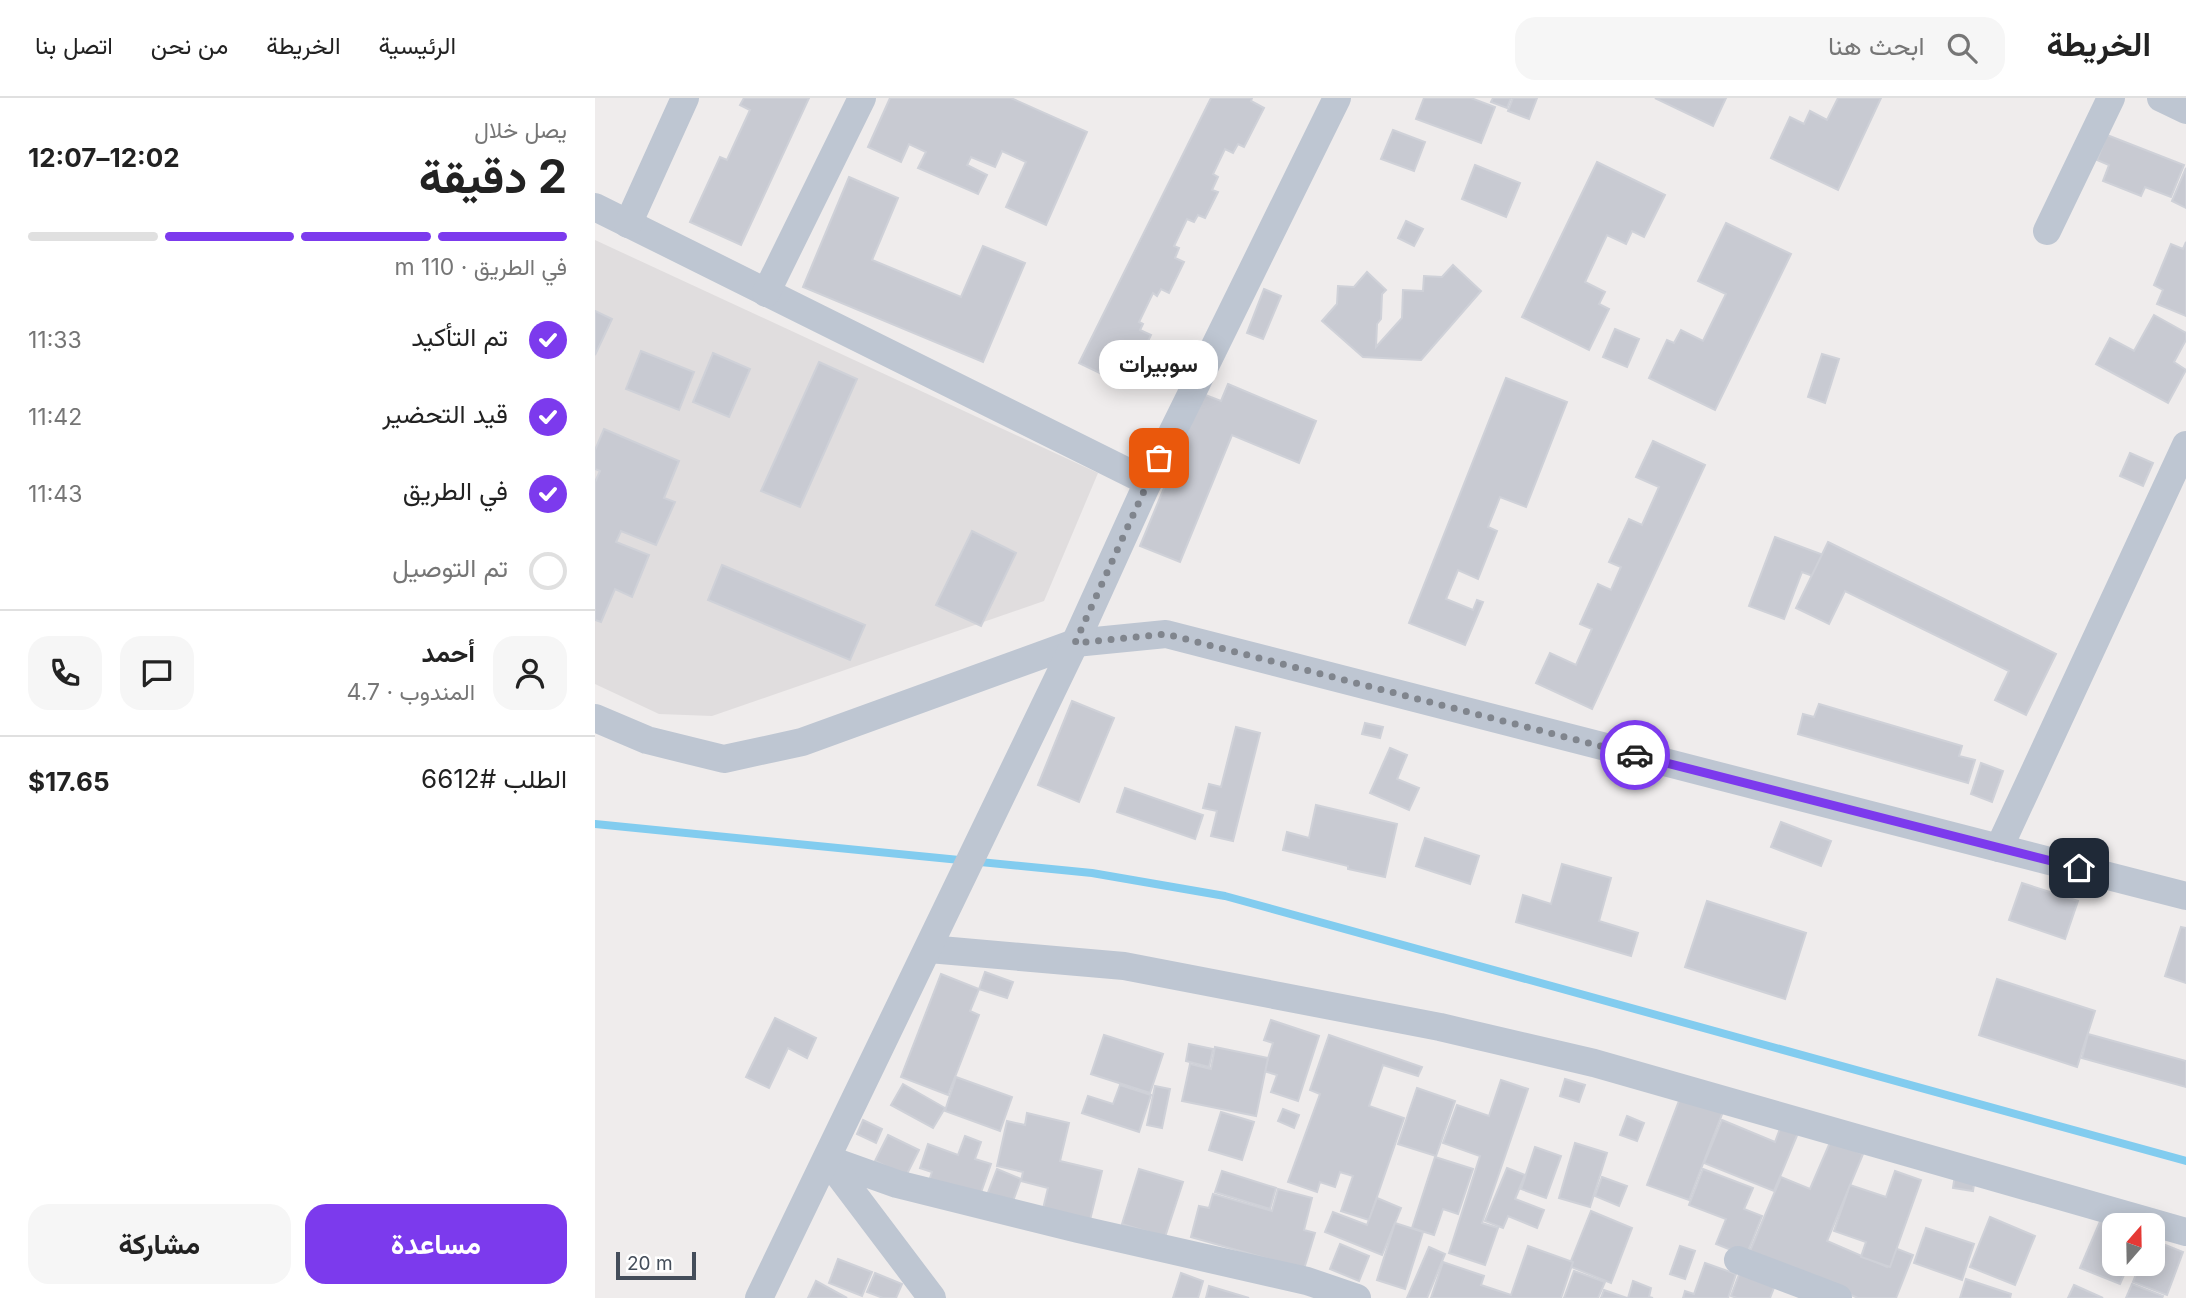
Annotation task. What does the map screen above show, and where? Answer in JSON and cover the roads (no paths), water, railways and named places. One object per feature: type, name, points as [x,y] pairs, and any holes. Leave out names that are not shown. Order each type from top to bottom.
[{"type":"street","points":[[628,224],[685,98]]},
{"type":"street","points":[[766,293],[862,98]]},
{"type":"street","points":[[759,1298],[1075,643],[1147,482],[1336,98]]},
{"type":"street","points":[[2047,231],[2111,98]]},
{"type":"street","points":[[2161,98],[2186,110]]},
{"type":"street","points":[[595,207],[1147,482]]},
{"type":"street","points":[[1999,848],[2186,445]]},
{"type":"street","points":[[595,732],[647,740],[724,759],[802,742],[1075,643],[1166,634],[2186,896]]},
{"type":"street","points":[[595,718],[647,740]]},
{"type":"street","points":[[929,949],[1124,966],[1440,1027],[1594,1063],[2186,1232]]},
{"type":"street","points":[[827,1159],[897,1184],[1303,1289],[1357,1298]]},
{"type":"street","points":[[827,1159],[932,1298]]},
{"type":"street","points":[[1738,1260],[1838,1298]]},
{"type":"waterway","points":[[595,824],[1092,873],[1225,896],[2186,1161]]},
{"type":"place","name":"سوبيرات","points":[[1159,458]]}]
